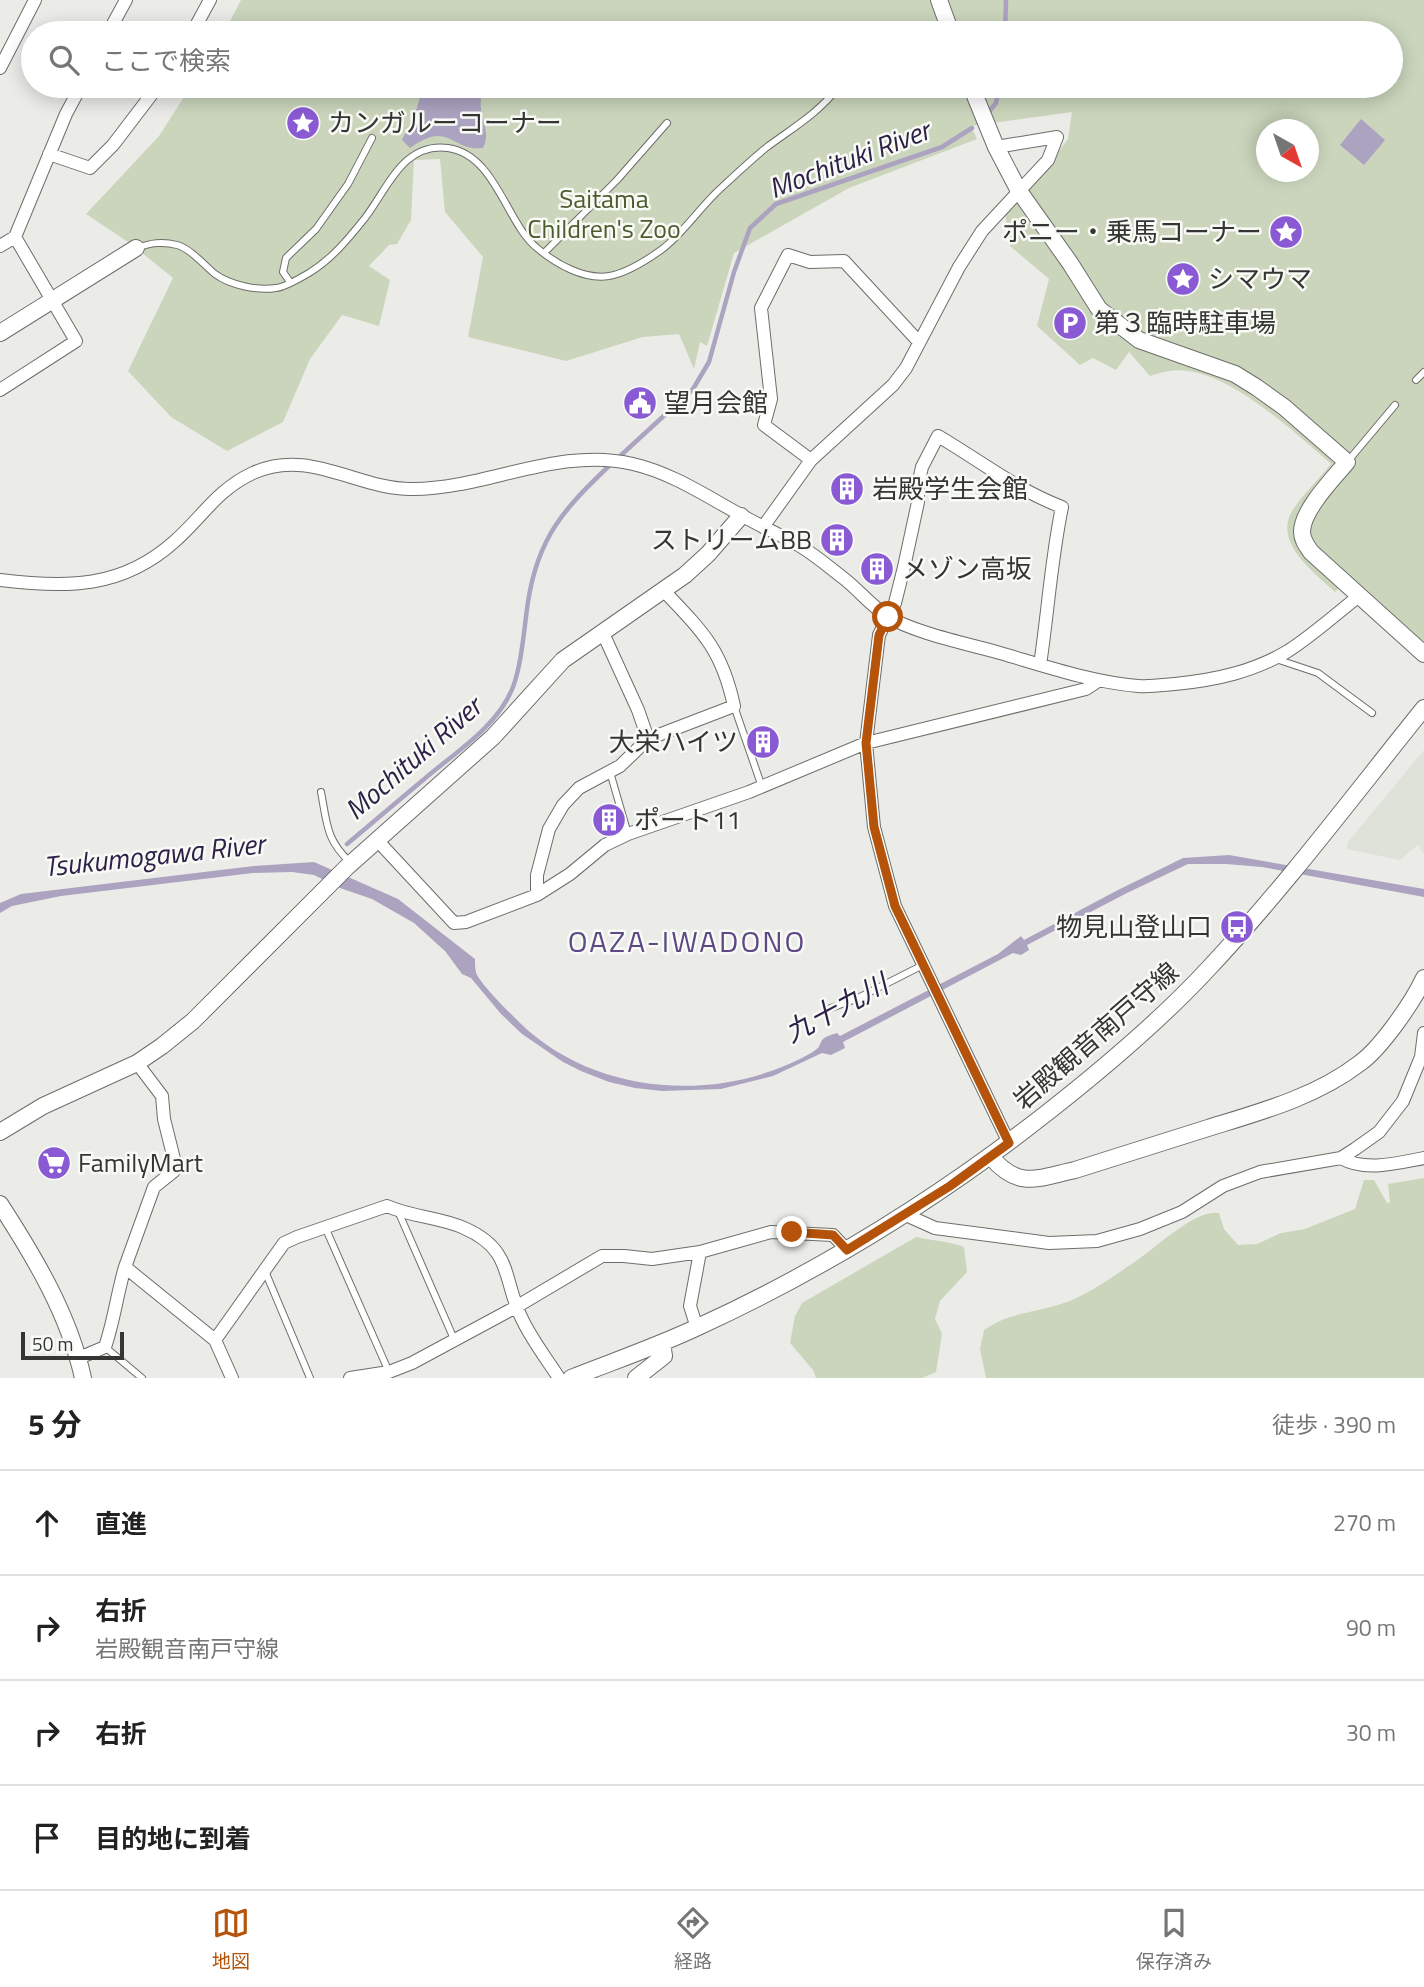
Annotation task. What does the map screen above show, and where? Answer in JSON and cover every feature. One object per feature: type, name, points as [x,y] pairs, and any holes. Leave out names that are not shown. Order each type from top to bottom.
[{"type":"street","points":[[24,21],[35,0]]},
{"type":"street","points":[[115,21],[126,0]]},
{"type":"street","points":[[199,21],[210,0]]},
{"type":"street","points":[[940,0],[947,21]]},
{"type":"street","points":[[0,68],[21,27]]},
{"type":"street","points":[[0,246],[15,237],[75,98]]},
{"type":"street","points":[[49,154],[90,168],[113,145],[149,98]]},
{"type":"street","points":[[976,98],[996,147],[1019,191],[1099,309],[1139,340],[1235,374],[1283,407],[1347,462],[1307,514],[1302,531],[1304,542],[1311,552],[1424,654]]},
{"type":"street","points":[[763,527],[811,460],[893,385],[906,368],[959,267],[982,231],[1048,160],[1057,137],[996,147]]},
{"type":"street","points":[[0,390],[76,341],[15,237]]},
{"type":"street","points":[[0,333],[136,248]]},
{"type":"street","points":[[811,460],[764,425],[771,400],[761,308],[788,254],[810,262],[844,261],[919,342]]},
{"type":"street","points":[[1009,1143],[895,906],[874,827],[866,743],[879,635],[895,603],[912,536],[922,467],[938,436],[1035,497],[1062,508],[1052,555],[1049,602],[1040,665]]},
{"type":"street","points":[[0,580],[36,585],[94,584],[135,568],[174,542],[202,511],[229,488],[255,472],[281,465],[321,466],[349,478],[410,490],[557,464],[603,460],[635,464],[685,483],[741,516],[804,548],[848,581],[888,617],[926,632],[1098,681],[1142,687],[1205,681],[1234,674],[1290,650],[1359,596]]},
{"type":"street","points":[[0,1132],[43,1106],[137,1063],[192,1021],[318,894],[493,737],[564,660],[664,592],[708,554],[741,516]]},
{"type":"street","points":[[537,895],[539,866],[549,829],[556,814],[579,788],[620,766],[648,739],[734,706],[728,678],[716,653],[700,629],[664,592]]},
{"type":"street","points":[[603,631],[648,739]]},
{"type":"street","points":[[377,839],[454,923],[466,922],[537,895],[570,874],[605,845],[628,834],[762,787],[866,743],[1086,689],[1098,681]]},
{"type":"street","name":"岩殿観音南戸守線","points":[[571,1378],[697,1328],[847,1250],[906,1215],[991,1157],[1087,1082],[1150,1027],[1207,970],[1307,856],[1424,708]]},
{"type":"street","points":[[991,1157],[1002,1170],[1018,1179],[1044,1177],[1075,1170],[1265,1111],[1297,1098],[1348,1072],[1363,1061],[1376,1048],[1424,981]]},
{"type":"street","points":[[906,1215],[935,1228],[1049,1243],[1097,1241],[1140,1229],[1182,1212],[1223,1186],[1260,1172],[1341,1158],[1379,1132],[1403,1101],[1421,1057],[1424,1033]]},
{"type":"street","points":[[79,1359],[104,1348],[113,1325],[116,1298],[125,1267],[154,1187],[174,1171],[162,1096],[137,1063]]},
{"type":"street","points":[[1341,1158],[1349,1163],[1371,1165],[1424,1158]]},
{"type":"street","points":[[0,1204],[26,1244],[55,1300],[79,1359],[83,1378]]},
{"type":"street","points":[[215,1340],[284,1243],[387,1206],[466,1229],[498,1252],[506,1268],[516,1307],[532,1341],[559,1378]]},
{"type":"street","points":[[351,1378],[388,1372],[412,1363],[516,1307],[602,1256],[624,1255],[652,1259],[700,1252],[771,1232],[833,1235],[847,1250]]},
{"type":"street","points":[[697,1328],[690,1306],[700,1252]]},
{"type":"street","points":[[125,1267],[215,1340],[232,1378]]},
{"type":"street","points":[[636,1378],[664,1356],[662,1343]]},
{"type":"lane","points":[[136,248],[155,242],[180,246],[219,277],[244,286],[277,288],[310,272],[339,250],[406,160],[426,149],[450,148],[471,159],[492,178],[526,235],[544,253],[581,274],[609,276],[633,267],[663,248],[717,192],[766,148],[799,127],[830,98]]},
{"type":"lane","points":[[544,253],[617,180],[667,123]]},
{"type":"lane","points":[[290,282],[283,272],[286,258],[316,229],[348,184],[372,138]]},
{"type":"lane","points":[[1416,380],[1424,372]]},
{"type":"lane","points":[[1347,462],[1395,405]]},
{"type":"lane","points":[[1274,658],[1318,673],[1372,712]]},
{"type":"lane","points":[[734,706],[762,787]]},
{"type":"lane","points":[[610,770],[628,834]]},
{"type":"lane","points":[[321,792],[331,840],[349,865]]},
{"type":"lane","points":[[828,1009],[856,999],[923,965]]},
{"type":"lane","points":[[398,1211],[454,1339]]},
{"type":"lane","points":[[325,1227],[388,1372]]},
{"type":"lane","points":[[265,1271],[310,1378]]},
{"type":"lane","points":[[104,1348],[142,1378]]},
{"type":"shaded area","points":[[420,98],[481,98],[486,133],[483,148],[472,148],[442,136],[434,136],[410,148],[402,140]]},
{"type":"shaded area","points":[[1361,119],[1385,140],[1364,165],[1340,145]]},
{"type":"shaded area","points":[[1424,750],[1424,854],[1418,845],[1400,860],[1346,849],[1348,842]]},
{"type":"shaded area","points":[[1229,855],[1424,889],[1424,897],[1262,867],[1188,864],[1027,945],[1029,950],[1021,955],[1013,953],[843,1042],[845,1048],[831,1055],[822,1053],[773,1076],[721,1089],[662,1091],[635,1088],[609,1082],[563,1062],[522,1034],[471,978],[462,974],[445,951],[414,923],[372,899],[314,875],[292,872],[253,873],[61,896],[12,906],[0,913],[0,903],[21,894],[254,866],[314,862],[398,899],[475,959],[476,973],[481,981],[520,1023],[546,1045],[576,1062],[607,1074],[640,1082],[674,1086],[708,1085],[741,1080],[797,1060],[818,1048],[826,1037],[837,1033],[840,1036],[998,954],[1021,936],[1024,940],[1183,858]]},
{"type":"green space","name":"Saitama Children's Zoo","points":[[241,0],[1424,0],[1424,646],[1347,580],[1335,592],[1292,546],[1288,523],[1292,511],[1331,464],[1282,422],[1244,394],[1205,375],[1177,370],[1150,376],[1129,352],[1116,370],[1093,358],[1080,365],[1037,326],[1049,279],[1010,246],[1005,214],[1068,139],[1072,112],[971,126],[977,139],[849,188],[734,253],[707,346],[700,342],[694,369],[679,334],[643,337],[566,361],[468,337],[483,257],[445,212],[440,159],[414,160],[411,220],[397,244],[389,245],[369,266],[390,280],[379,326],[342,315],[310,359],[283,422],[227,451],[171,417],[128,371],[173,278],[131,244],[86,214],[159,136],[183,98],[1403,98],[1403,21],[230,21]]},
{"type":"green space","points":[[1424,1178],[1424,1378],[986,1378],[980,1349],[984,1330],[1003,1320],[1081,1296],[1198,1217],[1219,1213],[1224,1229],[1238,1245],[1257,1244],[1281,1233],[1305,1229],[1355,1209],[1364,1180],[1374,1180],[1387,1203],[1390,1202],[1388,1184]]},
{"type":"green space","points":[[916,1237],[964,1247],[967,1272],[940,1301],[935,1319],[942,1334],[936,1372],[922,1378],[816,1378],[813,1370],[790,1343],[795,1316],[802,1303]]},
{"type":"waterway","name":"Mochituki River","points":[[1005,21],[1006,0]]},
{"type":"waterway","name":"Mochituki River","points":[[988,113],[997,98]]},
{"type":"waterway","name":"Mochituki River","points":[[618,458],[693,389],[709,362],[734,272],[750,228],[776,204],[942,147],[972,128]]},
{"type":"waterway","name":"Mochituki River","points":[[347,844],[465,746],[498,713],[516,678],[533,579],[547,541],[567,510],[611,464]]},
{"type":"place","name":"カンガルーコーナー","points":[[303,123]]},
{"type":"place","name":"ポニー・乗馬コーナー","points":[[1286,232]]},
{"type":"place","name":"シマウマ","points":[[1183,279]]},
{"type":"place","name":"第３臨時駐車場","points":[[1070,323]]},
{"type":"place","name":"望月会館","points":[[640,403]]},
{"type":"place","name":"岩殿学生会館","points":[[847,489]]},
{"type":"place","name":"ストリームBB","points":[[837,540]]},
{"type":"place","name":"メゾン高坂","points":[[877,569]]},
{"type":"place","name":"大栄ハイツ","points":[[763,742]]},
{"type":"place","name":"ポート11","points":[[609,820]]},
{"type":"place","name":"物見山登山口","points":[[1237,927]]},
{"type":"place","name":"FamilyMart","points":[[54,1163]]},
{"type":"district","name":"OAZA-IWADONO","points":[[687,942]]},
{"type":"route","points":[[792,1232],[833,1235],[847,1250],[950,1186],[1009,1143],[895,906],[874,827],[866,743],[879,635],[888,617]]},
{"type":"water label","name":"Tsukumogawa River","points":[[154,855]]},
{"type":"water label","name":"九十九川","points":[[836,1008]]}]
